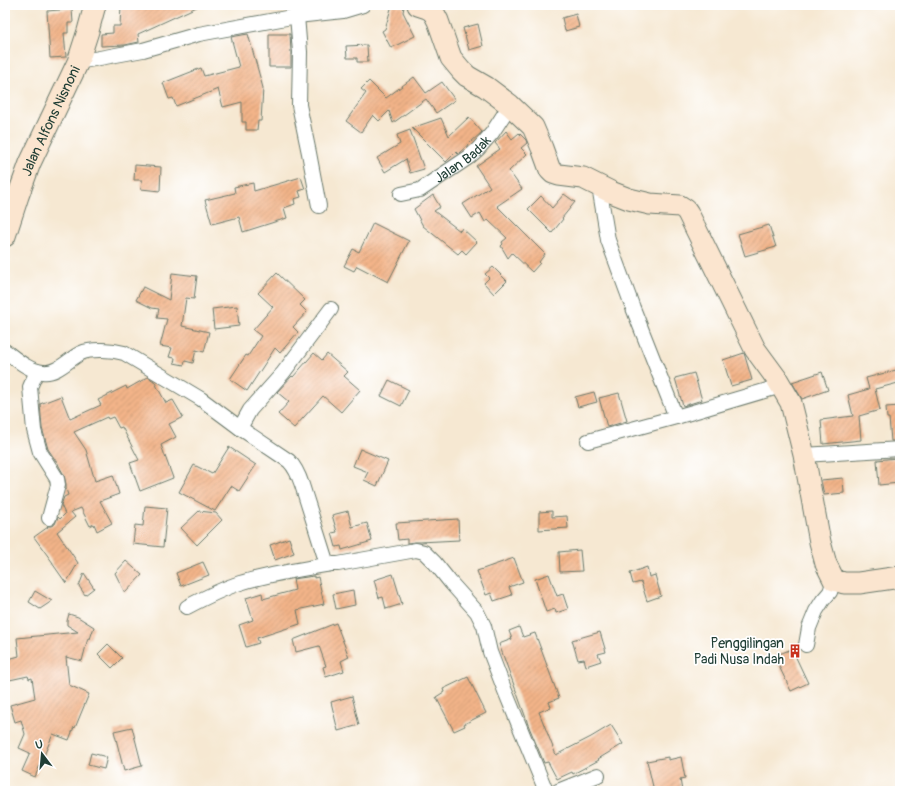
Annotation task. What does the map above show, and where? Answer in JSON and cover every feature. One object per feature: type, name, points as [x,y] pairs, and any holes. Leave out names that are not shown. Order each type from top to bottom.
[{"type":"street","name":"Jalan Alfons Nisnoni","points":[[5,236],[30,163],[78,62],[95,5]]},
{"type":"street","points":[[78,62],[143,50],[199,34],[297,16],[343,11],[364,5]]},
{"type":"street","points":[[418,5],[427,8],[435,15],[451,58],[461,70],[467,76],[486,87],[510,105],[533,127],[553,174],[583,178],[629,199],[650,204],[680,206],[688,213],[755,349],[781,386],[790,403],[804,455],[820,542],[826,564],[834,580],[830,592],[816,611],[809,628],[806,645]]},
{"type":"street","points":[[297,16],[300,52],[299,106],[319,206]]},
{"type":"street","name":"Jalan Badak","points":[[401,194],[420,190],[469,157],[478,149],[492,132],[510,105]]},
{"type":"street","points":[[599,186],[608,240],[632,308],[676,417]]},
{"type":"street","points":[[240,428],[250,410],[282,373],[331,309]]},
{"type":"street","points":[[5,352],[28,368],[43,373],[56,369],[88,351],[111,350],[124,353],[201,399],[293,465],[298,473],[326,561],[327,563],[331,564]]},
{"type":"street","points":[[37,371],[30,387],[34,430],[40,452],[57,479],[58,485],[49,518]]},
{"type":"street","points":[[588,441],[781,386]]},
{"type":"street","points":[[804,455],[900,449]]},
{"type":"street","points":[[187,607],[240,583],[268,576],[416,550],[424,552],[477,612],[484,626],[490,652],[505,692],[546,791]]},
{"type":"street","points":[[834,580],[844,583],[858,583],[900,577]]},
{"type":"street","points":[[558,791],[598,775]]},
{"type":"building","points":[[121,5],[201,5],[138,34],[139,42],[125,45],[101,46],[101,34],[113,33],[113,26],[120,26]]},
{"type":"building","points":[[392,5],[404,7],[403,12],[415,36],[391,48],[382,31],[385,29]]},
{"type":"building","points":[[72,9],[73,23],[68,23],[68,33],[64,33],[66,57],[50,58],[47,11]]},
{"type":"building","points":[[576,14],[579,27],[565,31],[562,18]]},
{"type":"building","points":[[478,24],[483,46],[469,50],[463,28]]},
{"type":"building","points":[[248,34],[263,88],[261,121],[258,121],[257,130],[246,130],[246,122],[242,122],[242,102],[223,107],[218,89],[176,106],[173,98],[169,99],[163,83],[201,68],[204,76],[239,67],[231,37]]},
{"type":"building","points":[[269,34],[290,34],[291,67],[269,67]]},
{"type":"building","points":[[367,45],[368,62],[357,62],[357,58],[347,58],[346,46]]},
{"type":"building","points":[[414,77],[426,93],[442,82],[455,100],[436,113],[426,99],[393,123],[389,111],[379,121],[373,115],[361,132],[346,121],[366,93],[361,89],[369,81],[386,98]]},
{"type":"building","points":[[469,117],[482,132],[458,154],[456,152],[446,162],[412,128],[441,118],[449,136]]},
{"type":"building","points":[[410,130],[424,169],[410,173],[406,159],[385,172],[377,158],[400,144],[397,135]]},
{"type":"building","points":[[506,131],[512,139],[519,133],[526,140],[527,143],[521,148],[527,154],[509,171],[522,189],[497,206],[545,254],[539,262],[540,263],[532,272],[512,253],[508,258],[501,246],[503,244],[502,242],[507,238],[488,220],[485,222],[480,213],[472,218],[463,204],[490,187],[476,166],[500,149],[495,143]]},
{"type":"building","points":[[135,165],[161,167],[160,191],[141,189],[142,180],[134,180]]},
{"type":"building","points":[[301,177],[305,189],[299,191],[301,197],[294,199],[295,204],[284,208],[287,218],[243,232],[239,217],[212,224],[205,200],[235,193],[234,187],[253,183],[254,191]]},
{"type":"building","points":[[564,194],[575,202],[552,233],[528,209],[541,196],[552,208]]},
{"type":"building","points":[[433,195],[440,207],[434,211],[460,231],[462,228],[477,242],[466,254],[462,250],[458,254],[423,226],[414,209]]},
{"type":"building","points":[[373,223],[409,241],[388,282],[357,266],[354,271],[344,266],[353,249],[359,252]]},
{"type":"building","points":[[769,225],[776,247],[745,256],[738,234]]},
{"type":"building","points":[[493,267],[507,281],[494,294],[484,283],[489,278],[485,274]]},
{"type":"building","points":[[172,273],[197,276],[194,299],[186,298],[182,326],[209,332],[204,352],[196,350],[193,363],[185,361],[184,365],[174,363],[175,358],[169,357],[172,348],[160,346],[167,319],[157,318],[159,309],[152,308],[136,300],[143,287],[169,300]]},
{"type":"building","points":[[277,273],[305,300],[300,305],[307,312],[293,327],[298,332],[280,353],[275,348],[247,391],[230,379],[261,336],[253,330],[273,307],[258,293]]},
{"type":"building","points":[[237,306],[239,326],[214,329],[212,309]]},
{"type":"building","points":[[314,353],[322,360],[327,354],[348,372],[344,376],[360,390],[341,412],[323,396],[294,428],[278,414],[289,402],[277,392],[292,376],[293,377]]},
{"type":"building","points":[[744,353],[752,380],[731,386],[723,360]]},
{"type":"building","points":[[896,370],[899,381],[897,381],[898,383],[875,389],[880,410],[859,416],[861,440],[823,444],[821,420],[853,416],[848,395],[869,389],[866,378]]},
{"type":"building","points":[[822,372],[828,390],[802,399],[792,382]]},
{"type":"building","points":[[694,373],[702,400],[683,406],[675,378]]},
{"type":"building","points":[[148,377],[154,381],[166,403],[173,400],[183,417],[169,424],[176,437],[161,445],[173,478],[140,491],[130,463],[139,460],[122,427],[119,428],[113,417],[108,419],[107,417],[74,432],[86,450],[95,481],[113,475],[119,494],[100,501],[112,523],[97,531],[94,524],[90,526],[81,508],[71,512],[75,517],[57,532],[78,563],[66,583],[34,537],[48,527],[47,526],[55,524],[58,517],[60,519],[65,514],[61,505],[64,497],[68,495],[64,475],[57,461],[48,449],[42,428],[40,404],[61,396],[70,419],[101,405],[98,400],[126,386],[127,389]]},
{"type":"building","points":[[389,380],[409,390],[401,406],[381,396]]},
{"type":"building","points":[[594,392],[597,402],[578,407],[575,397]]},
{"type":"building","points":[[619,393],[627,421],[607,427],[599,398]]},
{"type":"building","points":[[900,406],[900,441],[891,441],[889,418],[887,418],[886,407]]},
{"type":"building","points":[[229,447],[256,465],[239,491],[231,486],[215,511],[179,492],[194,465],[212,474]]},
{"type":"building","points":[[360,449],[388,461],[377,486],[364,480],[368,472],[353,466]]},
{"type":"building","points":[[897,458],[899,483],[879,485],[877,460]]},
{"type":"building","points":[[843,478],[844,493],[824,495],[821,480]]},
{"type":"building","points":[[145,506],[167,508],[163,547],[133,544],[135,525],[143,526]]},
{"type":"building","points":[[199,511],[216,513],[222,520],[197,545],[181,528]]},
{"type":"building","points":[[348,511],[352,527],[367,523],[372,541],[342,550],[341,546],[336,547],[332,533],[337,532],[332,515]]},
{"type":"building","points":[[552,511],[552,517],[567,516],[568,528],[539,530],[539,512]]},
{"type":"building","points":[[458,519],[459,540],[407,543],[407,539],[398,540],[396,523]]},
{"type":"building","points":[[289,538],[294,553],[275,560],[270,545]]},
{"type":"building","points":[[580,550],[582,571],[560,572],[559,552]]},
{"type":"building","points":[[514,558],[523,582],[509,587],[512,595],[494,601],[491,593],[486,595],[477,571]]},
{"type":"building","points":[[126,561],[142,575],[125,593],[115,573]]},
{"type":"building","points":[[203,562],[209,575],[181,586],[176,573]]},
{"type":"building","points":[[647,567],[649,577],[655,575],[661,596],[647,601],[641,582],[633,584],[630,573]]},
{"type":"building","points":[[84,573],[94,588],[85,595],[79,586]]},
{"type":"building","points":[[393,574],[402,604],[386,609],[383,597],[379,598],[374,580]]},
{"type":"building","points":[[549,574],[557,596],[563,594],[568,609],[556,613],[555,609],[546,612],[535,579]]},
{"type":"building","points":[[314,576],[314,578],[318,577],[324,604],[297,610],[300,624],[257,638],[259,643],[246,647],[239,625],[253,620],[246,598],[262,593],[263,599],[295,590],[293,579]]},
{"type":"building","points":[[353,590],[355,605],[336,609],[333,594]]},
{"type":"building","points":[[35,591],[52,601],[40,609],[29,602]]},
{"type":"building","points":[[69,614],[78,617],[94,627],[90,639],[88,638],[82,661],[66,657],[69,685],[89,694],[69,740],[53,734],[35,777],[22,771],[30,753],[19,748],[25,734],[21,720],[15,722],[10,705],[35,698],[32,678],[29,679],[28,676],[5,681],[5,660],[19,656],[17,638],[78,632],[67,625]]},
{"type":"building","points":[[336,623],[349,657],[341,661],[344,671],[326,677],[323,667],[326,666],[319,646],[296,652],[293,640]]},
{"type":"building","points":[[519,627],[523,637],[535,633],[559,698],[549,702],[551,707],[539,712],[556,755],[611,725],[623,744],[598,759],[599,760],[573,774],[572,772],[557,779],[548,762],[544,763],[527,722],[499,644],[512,639],[509,631]]},
{"type":"building","points":[[600,632],[606,652],[598,654],[601,661],[586,666],[584,659],[578,660],[572,640]]},
{"type":"building","points":[[108,644],[122,658],[112,668],[98,654]]},
{"type":"building","points":[[792,649],[808,683],[791,691],[774,656]]},
{"type":"building","points":[[468,677],[486,713],[454,731],[436,697],[444,692],[443,689]]},
{"type":"building","points":[[352,696],[359,725],[338,731],[331,702]]},
{"type":"building","points":[[132,727],[142,766],[124,771],[114,731]]},
{"type":"building","points":[[91,753],[107,757],[104,769],[88,765]]},
{"type":"building","points":[[668,757],[668,760],[681,757],[685,778],[680,779],[682,791],[654,791],[647,761]]},
{"type":"place","name":"Penggilingan Padi Nusa Indah","points":[[795,651]]}]
